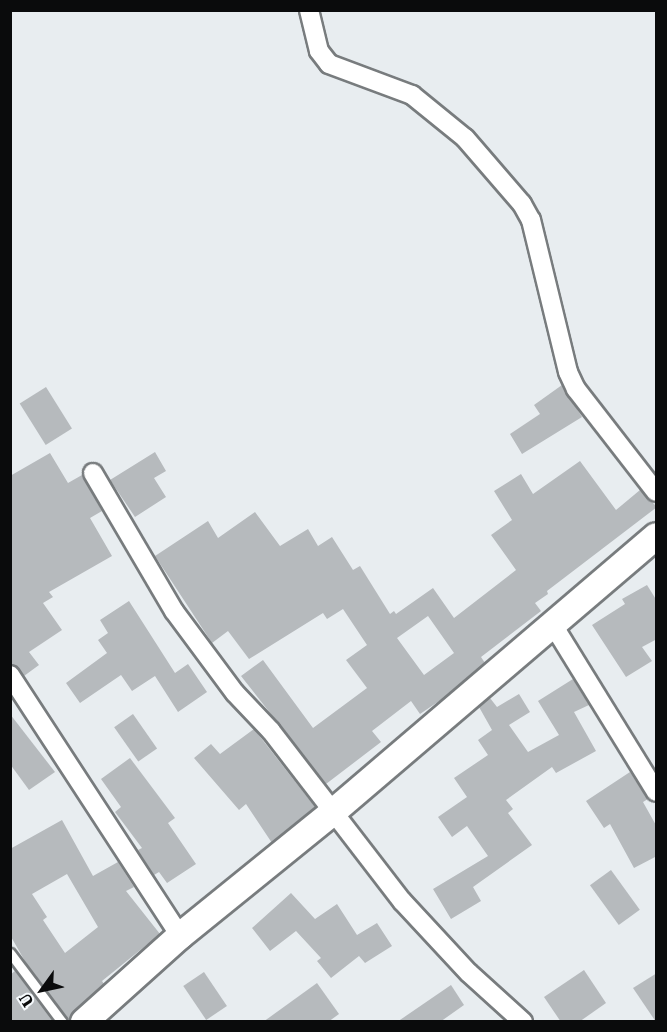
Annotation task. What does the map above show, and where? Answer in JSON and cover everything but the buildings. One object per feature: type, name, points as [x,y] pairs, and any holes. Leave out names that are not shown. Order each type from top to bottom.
[{"type":"street","points":[[309,10],[319,51],[329,64],[412,95],[465,138],[522,204],[531,220],[568,372],[576,389],[657,492]]},
{"type":"street","points":[[93,473],[174,611],[332,813],[439,942],[523,1022]]},
{"type":"street","points":[[84,1022],[180,936],[332,813],[657,536]]},
{"type":"street","points":[[553,625],[657,792]]},
{"type":"street","points":[[10,675],[180,936]]},
{"type":"lane","points":[[10,953],[62,1022]]}]
